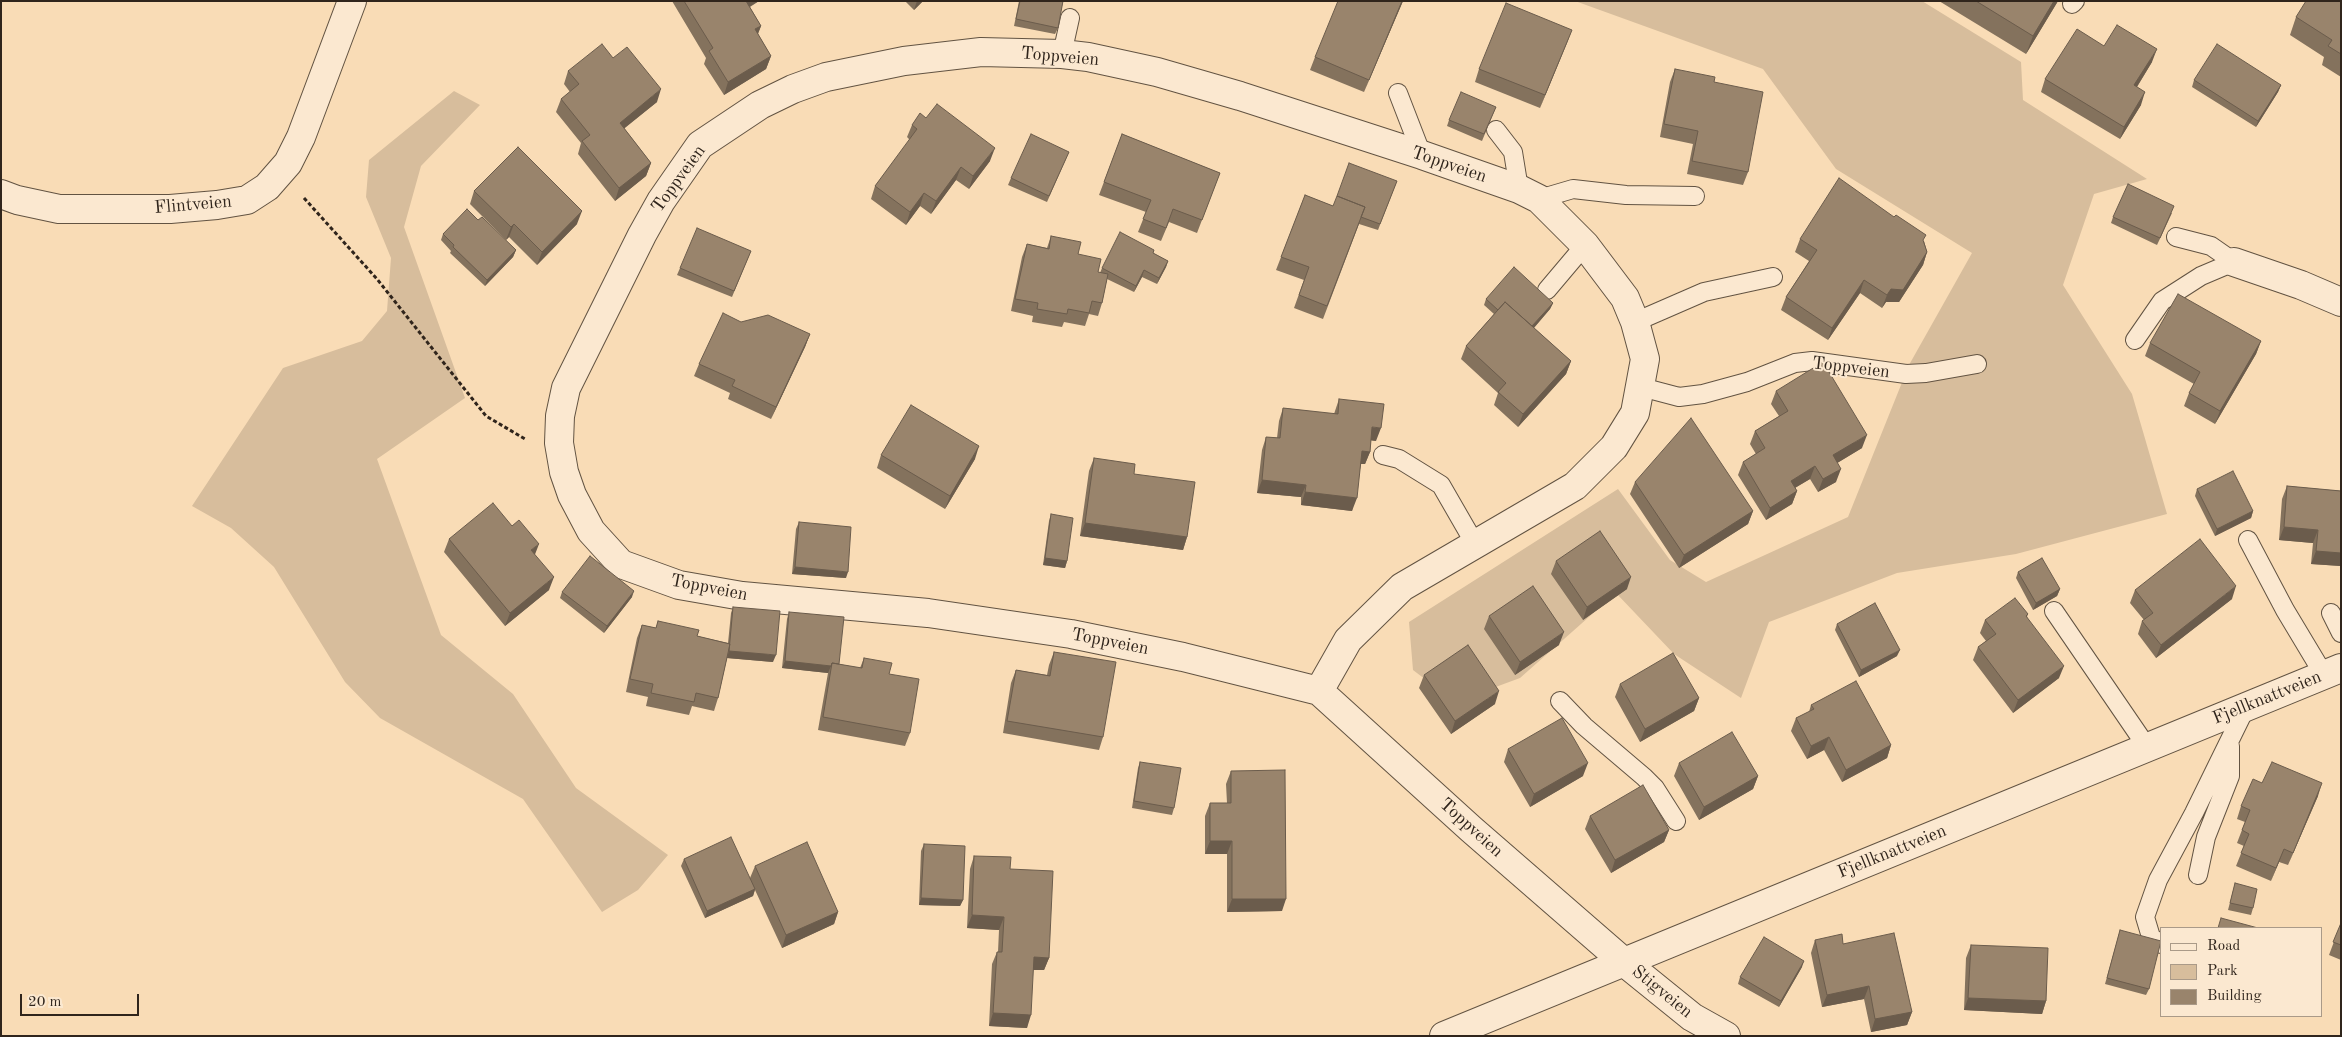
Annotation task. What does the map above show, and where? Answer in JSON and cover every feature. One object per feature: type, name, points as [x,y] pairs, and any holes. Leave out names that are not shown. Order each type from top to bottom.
[{"type":"street","name":"Flintveien","points":[[1,194],[18,200],[59,208],[170,209],[218,205],[247,200],[267,187],[288,163],[300,137],[352,1]]},
{"type":"street","name":"Toppveien","points":[[1319,691],[1348,640],[1402,587],[1575,486],[1614,446],[1635,413],[1645,359],[1635,322],[1625,298],[1584,245],[1529,194],[1422,155],[1240,96],[1157,72],[1088,56],[1062,54],[981,52],[904,61],[826,77],[760,105],[700,145],[661,201],[642,235],[566,388],[560,416],[558,443],[572,495],[591,531],[621,564],[679,585],[742,596],[928,613],[1071,634],[1183,657],[1319,691],[1470,829],[1624,962]]},
{"type":"street","points":[[2234,262],[2301,285],[2341,302]]},
{"type":"street","name":"Fjellknattveien","points":[[1444,1036],[2332,671]]},
{"type":"street","name":"Stigveien","points":[[1624,962],[1692,1018],[1726,1036]]},
{"type":"lane","points":[[1062,54],[1070,18]]},
{"type":"lane","points":[[1398,93],[1422,155]]},
{"type":"lane","points":[[1496,130],[1513,152],[1529,194],[1573,190],[1626,195],[1695,196]]},
{"type":"lane","points":[[2176,237],[2211,246],[2234,262]]},
{"type":"lane","points":[[1547,290],[1584,245]]},
{"type":"lane","points":[[2135,340],[2162,301],[2201,276],[2234,262]]},
{"type":"lane","points":[[1635,322],[1704,292],[1773,277]]},
{"type":"lane","name":"Toppveien","points":[[1641,387],[1679,397],[1703,394],[1747,382],[1796,363],[1812,360],[1906,374],[1926,373],[1977,364]]},
{"type":"lane","points":[[1383,456],[1399,459],[1441,485],[1475,544]]},
{"type":"lane","points":[[2248,540],[2284,610],[2332,671]]},
{"type":"lane","points":[[2054,612],[2147,747]]},
{"type":"lane","points":[[2331,613],[2341,632]]},
{"type":"lane","points":[[1560,701],[1584,726],[1644,777],[1654,788],[1676,821]]},
{"type":"lane","points":[[2160,943],[2151,937],[2145,917],[2158,880],[2194,813],[2246,707]]},
{"type":"lane","points":[[2198,875],[2206,837],[2230,776],[2230,740]]},
{"type":"path","points":[[288,163],[296,190],[377,279],[486,416],[562,461]]},
{"type":"green space","points":[[1575,1],[1922,1],[2021,62],[2023,100],[2147,179],[2094,194],[2063,285],[2132,394],[2167,514],[2016,554],[1897,573],[1769,622],[1741,698],[1674,654],[1616,593],[1520,678],[1455,702],[1413,670],[1409,622],[1618,489],[1670,560],[1706,582],[1848,517],[1909,365],[1972,253],[1836,169],[1763,69]]},
{"type":"green space","points":[[454,91],[480,105],[421,166],[404,227],[465,398],[377,459],[441,635],[513,694],[576,788],[668,855],[638,890],[602,912],[523,799],[380,718],[345,682],[274,567],[231,528],[192,506],[283,368],[362,341],[387,311],[391,258],[366,197],[369,160]]},
{"type":"building","points":[[684,1],[746,1],[761,26],[755,29],[771,56],[728,82],[709,51],[713,48]]},
{"type":"building","points":[[1020,1],[1063,1],[1058,28],[1016,19]]},
{"type":"building","points":[[1338,1],[1402,1],[1369,80],[1315,57]]},
{"type":"building","points":[[1976,1],[2054,1],[2033,36]]},
{"type":"building","points":[[2306,1],[2341,1],[2341,54],[2328,46],[2332,40],[2296,17]]},
{"type":"building","points":[[1506,3],[1572,30],[1545,95],[1479,69]]},
{"type":"building","points":[[2117,25],[2157,49],[2134,85],[2145,92],[2124,127],[2045,79],[2077,29],[2104,46]]},
{"type":"building","points":[[602,44],[613,58],[627,47],[661,89],[620,123],[651,163],[619,188],[582,141],[590,135],[561,99],[579,84],[568,71]]},
{"type":"building","points":[[2217,44],[2281,85],[2258,121],[2194,80]]},
{"type":"building","points":[[1675,69],[1715,77],[1714,82],[1763,92],[1748,172],[1692,161],[1698,131],[1664,124]]},
{"type":"building","points":[[1461,92],[1496,107],[1484,134],[1449,120]]},
{"type":"building","points":[[937,104],[995,148],[973,176],[961,167],[936,201],[924,193],[910,212],[875,186],[917,129],[912,125],[920,113],[926,118]]},
{"type":"building","points":[[1031,134],[1069,152],[1049,196],[1011,178]]},
{"type":"building","points":[[1122,134],[1220,173],[1202,220],[1173,209],[1166,228],[1143,219],[1151,200],[1104,182]]},
{"type":"building","points":[[518,147],[582,211],[542,252],[514,224],[511,227],[474,191]]},
{"type":"building","points":[[1349,163],[1397,181],[1380,224],[1361,217],[1365,207],[1337,196]]},
{"type":"building","points":[[1839,178],[1894,217],[1896,215],[1926,235],[1923,240],[1927,252],[1903,290],[1891,289],[1887,295],[1864,280],[1832,328],[1786,297],[1817,250],[1800,239]]},
{"type":"building","points":[[2128,184],[2174,206],[2160,238],[2113,217]]},
{"type":"building","points":[[1305,195],[1333,206],[1337,196],[1365,207],[1327,306],[1299,295],[1309,267],[1281,257]]},
{"type":"building","points":[[467,209],[478,220],[482,217],[516,250],[487,280],[453,247],[454,245],[443,234]]},
{"type":"building","points":[[697,228],[751,251],[734,291],[680,268]]},
{"type":"building","points":[[1120,232],[1154,250],[1153,253],[1168,261],[1159,278],[1144,270],[1136,286],[1102,268]]},
{"type":"building","points":[[1051,236],[1081,242],[1078,254],[1101,259],[1098,272],[1108,274],[1102,303],[1092,301],[1089,313],[1068,309],[1067,314],[1037,309],[1038,303],[1015,299],[1027,244],[1049,249]]},
{"type":"building","points":[[1514,267],[1553,303],[1532,326],[1505,302],[1498,310],[1486,299]]},
{"type":"building","points":[[2178,294],[2261,341],[2220,411],[2189,393],[2200,372],[2150,343]]},
{"type":"building","points":[[1505,302],[1571,361],[1523,414],[1498,392],[1506,383],[1466,346]]},
{"type":"building","points":[[723,313],[741,322],[768,315],[810,334],[776,407],[732,386],[735,380],[699,364]]},
{"type":"building","points":[[1823,362],[1867,435],[1833,455],[1841,469],[1823,479],[1815,466],[1791,481],[1797,491],[1770,508],[1743,462],[1765,448],[1755,431],[1788,411],[1776,391]]},
{"type":"building","points":[[1339,399],[1384,404],[1381,428],[1372,427],[1370,452],[1362,451],[1357,498],[1305,492],[1306,485],[1262,480],[1266,437],[1280,438],[1283,408],[1338,414]]},
{"type":"building","points":[[911,405],[979,446],[950,496],[881,455]]},
{"type":"building","points":[[1691,418],[1753,511],[1684,555],[1635,482]]},
{"type":"building","points":[[1094,458],[1135,464],[1134,474],[1195,482],[1187,537],[1085,523]]},
{"type":"building","points":[[2233,471],[2253,511],[2217,529],[2197,489]]},
{"type":"building","points":[[2287,486],[2341,491],[2341,553],[2316,551],[2318,530],[2284,527]]},
{"type":"building","points":[[493,503],[512,526],[519,520],[539,544],[531,550],[554,577],[510,613],[449,539]]},
{"type":"building","points":[[1051,514],[1073,518],[1067,561],[1045,558]]},
{"type":"building","points":[[799,522],[851,527],[848,572],[795,567]]},
{"type":"building","points":[[1600,531],[1631,577],[1587,607],[1556,561]]},
{"type":"building","points":[[2200,539],[2236,586],[2161,645],[2142,621],[2153,613],[2135,590]]},
{"type":"building","points":[[590,556],[634,591],[607,626],[562,592]]},
{"type":"building","points":[[2042,558],[2060,589],[2036,603],[2018,572]]},
{"type":"building","points":[[1533,586],[1564,632],[1520,662],[1489,616]]},
{"type":"building","points":[[2015,598],[2028,614],[2026,616],[2064,666],[2018,700],[1978,647],[1996,634],[1985,620]]},
{"type":"building","points":[[1875,603],[1900,650],[1861,670],[1837,624]]},
{"type":"building","points":[[733,607],[780,611],[776,655],[729,651]]},
{"type":"building","points":[[789,612],[844,617],[839,664],[832,663],[831,666],[785,661]]},
{"type":"building","points":[[658,621],[699,630],[697,636],[730,644],[718,698],[696,693],[694,702],[651,693],[653,684],[630,679],[642,625],[656,628]]},
{"type":"building","points":[[1468,645],[1499,691],[1455,721],[1424,675]]},
{"type":"building","points":[[1054,652],[1116,662],[1103,737],[1007,721],[1016,670],[1050,676]]},
{"type":"building","points":[[1673,653],[1699,698],[1645,729],[1620,684]]},
{"type":"building","points":[[864,658],[892,663],[889,674],[919,679],[910,733],[823,717],[832,663],[862,668]]},
{"type":"building","points":[[1856,681],[1891,745],[1846,770],[1829,737],[1811,746],[1796,718],[1814,709],[1811,705]]},
{"type":"building","points":[[1562,718],[1588,763],[1534,794],[1508,749]]},
{"type":"building","points":[[1732,732],[1758,776],[1704,807],[1679,763]]},
{"type":"building","points":[[1140,762],[1181,768],[1174,808],[1134,801]]},
{"type":"building","points":[[2272,762],[2322,783],[2293,853],[2284,849],[2276,868],[2241,853],[2249,834],[2242,830],[2250,810],[2241,806],[2253,779],[2262,783]]},
{"type":"building","points":[[1285,770],[1286,899],[1232,899],[1232,841],[1210,841],[1210,803],[1231,803],[1231,771]]},
{"type":"building","points":[[1643,785],[1669,830],[1615,860],[1590,816]]},
{"type":"building","points":[[731,837],[755,889],[707,911],[684,859]]},
{"type":"building","points":[[807,842],[838,912],[786,935],[755,866]]},
{"type":"building","points":[[924,844],[965,846],[963,900],[921,898]]},
{"type":"building","points":[[974,856],[1011,857],[1010,869],[1053,871],[1049,958],[1034,957],[1031,1015],[993,1013],[997,952],[1002,952],[1004,917],[972,915]]},
{"type":"building","points":[[2235,883],[2257,889],[2253,908],[2230,903]]},
{"type":"building","points":[[2221,918],[2254,927],[2218,927]]},
{"type":"building","points":[[2341,923],[2341,945],[2333,942]]},
{"type":"building","points":[[2120,930],[2160,941],[2149,989],[2107,978]]},
{"type":"building","points":[[1894,933],[1912,1012],[1875,1019],[1869,986],[1827,995],[1815,940],[1842,934],[1843,944]]},
{"type":"building","points":[[1764,937],[1804,961],[1781,1001],[1740,977]]},
{"type":"building","points":[[1971,945],[2048,948],[2046,1001],[1968,998]]}]
